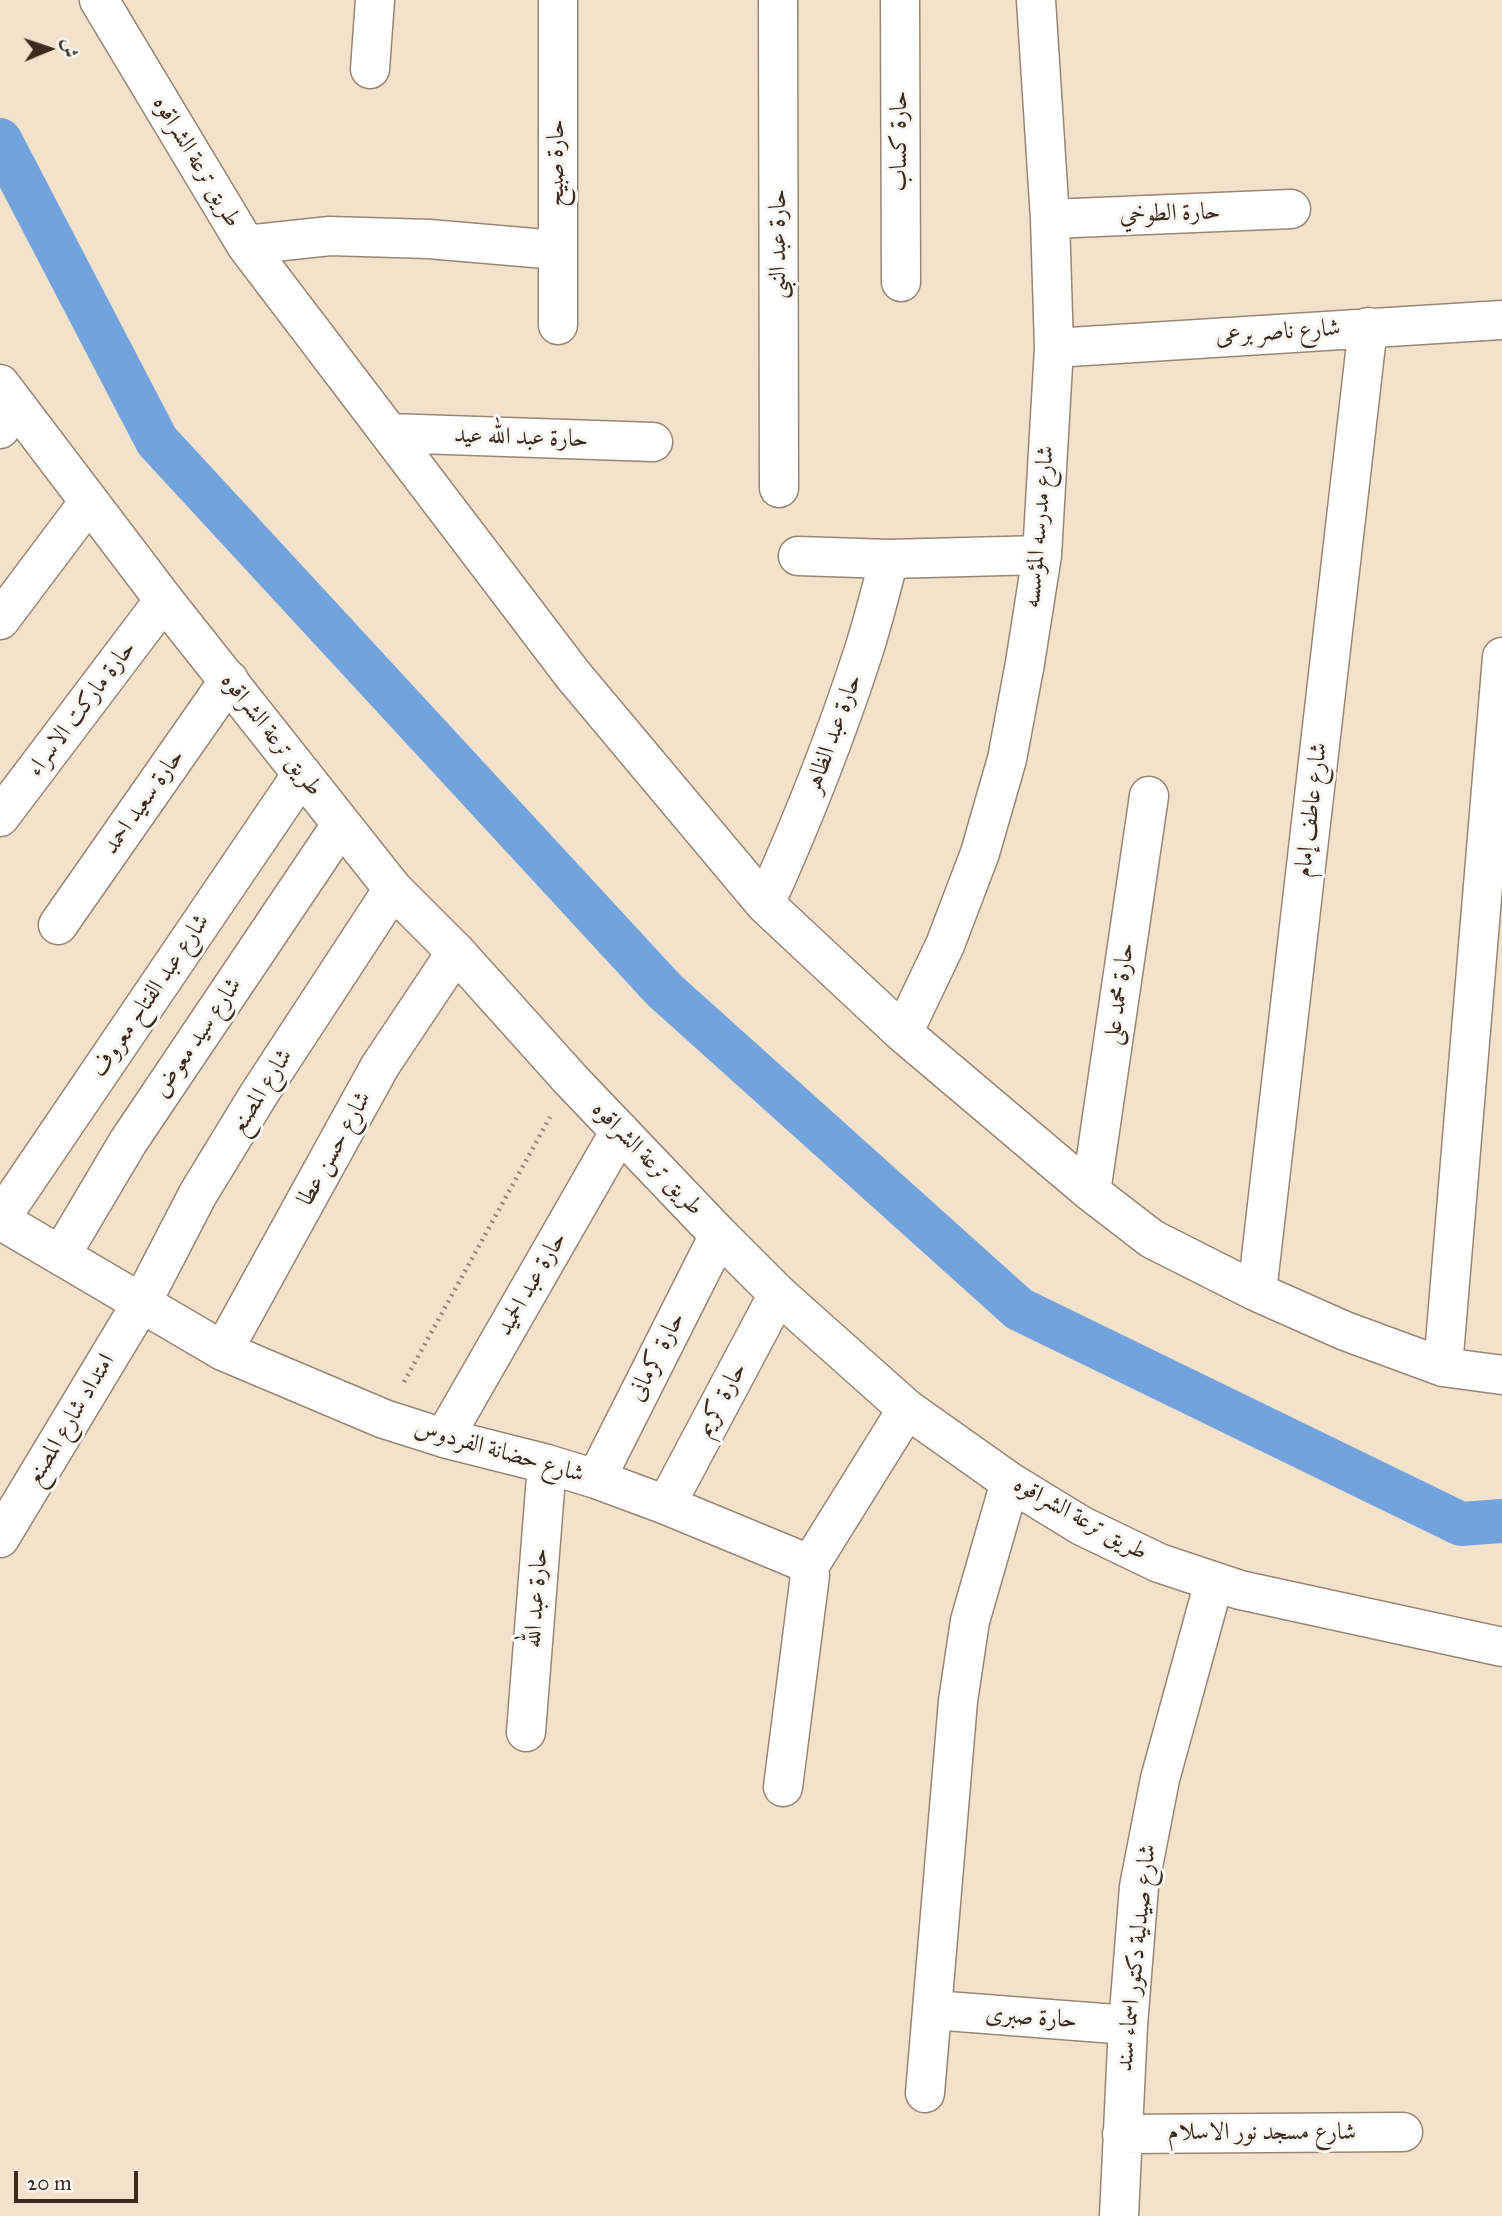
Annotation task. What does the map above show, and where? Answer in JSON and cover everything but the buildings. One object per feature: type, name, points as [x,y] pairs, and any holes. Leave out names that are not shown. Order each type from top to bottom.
[{"type":"street","name":"طريق ترعة الشراقوه","points":[[99,0],[246,244],[573,676],[765,904],[903,1033],[1091,1192],[1152,1239],[1257,1293],[1345,1331],[1443,1367],[1502,1375]]},
{"type":"street","points":[[370,69],[375,0]]},
{"type":"street","name":"حارة صبيح","points":[[558,0],[558,325]]},
{"type":"street","name":"حارة عبد النبى","points":[[778,0],[779,488]]},
{"type":"street","name":"حارة كساب","points":[[900,0],[901,282]]},
{"type":"street","name":"شارع مدرسه المؤسسه","points":[[903,1033],[945,945],[981,853],[1007,759],[1026,663],[1042,555],[1054,348],[1050,219],[1036,0]]},
{"type":"street","name":"حارة الطوخي","points":[[1050,219],[1291,209]]},
{"type":"street","points":[[246,244],[330,236],[429,239],[557,250]]},
{"type":"street","name":"شارع ناصر برعى","points":[[1054,348],[1502,320]]},
{"type":"street","name":"شارع عاطف إمام","points":[[1257,1293],[1368,327]]},
{"type":"street","name":"طريق ترعة الشراقوه","points":[[6,407],[88,503],[393,889],[456,952],[571,1080],[719,1235],[778,1294],[907,1409],[1010,1482],[1083,1526],[1160,1563],[1240,1590],[1502,1647]]},
{"type":"street","name":"حارة عبد الله عيد","points":[[389,433],[653,442]]},
{"type":"street","points":[[0,620],[88,503]]},
{"type":"street","points":[[798,556],[889,559],[1042,555]]},
{"type":"street","name":"حارة عبد الظاهر","points":[[765,904],[802,821],[835,736],[864,650],[889,559]]},
{"type":"street","name":"حارة ماركت الاسراء","points":[[0,817],[164,600]]},
{"type":"street","points":[[1443,1367],[1502,657]]},
{"type":"street","name":"حارة سعيد احمد","points":[[58,925],[229,680]]},
{"type":"street","name":"شارع عبد الفتاح معروف","points":[[0,1220],[302,774]]},
{"type":"street","name":"حارة محمد على","points":[[1091,1192],[1149,796]]},
{"type":"street","name":"شارع سيد معوض","points":[[61,1255],[128,1142],[341,825]]},
{"type":"street","name":"شارع المصنع","points":[[142,1302],[198,1194],[259,1094],[393,889]]},
{"type":"street","name":"شارع حسن عطا","points":[[223,1351],[380,1066],[456,952]]},
{"type":"street","name":"حارة عبد الحميد","points":[[444,1438],[620,1130]]},
{"type":"street","name":"شارع حضانة الفردوس","points":[[0,1220],[223,1351],[384,1419],[596,1479],[798,1558],[808,1568]]},
{"type":"street","name":"حارة كرمانى","points":[[596,1479],[719,1235]]},
{"type":"street","name":"حارة كريم","points":[[666,1505],[778,1294]]},
{"type":"street","name":"امتداد شارع المصنع","points":[[0,1538],[142,1302]]},
{"type":"street","points":[[783,1787],[810,1575],[808,1568],[907,1409]]},
{"type":"street","name":"حارة عبد الله","points":[[526,1732],[547,1464]]},
{"type":"street","points":[[925,2093],[957,1714],[966,1646],[970,1620],[1010,1482]]},
{"type":"street","name":"شارع صيدلية دكتور اسماء سند","points":[[1119,2216],[1128,2025],[1139,1887],[1160,1779],[1214,1581]]},
{"type":"street","name":"حارة صبرى","points":[[933,2010],[1128,2025]]},
{"type":"street","name":"شارع مسجد نور الاسلام","points":[[1122,2134],[1402,2132]]},
{"type":"path","points":[[384,1419],[571,1080]]},
{"type":"waterway","points":[[0,140],[157,441],[664,990],[1019,1309],[1461,1524],[1502,1521]]}]
